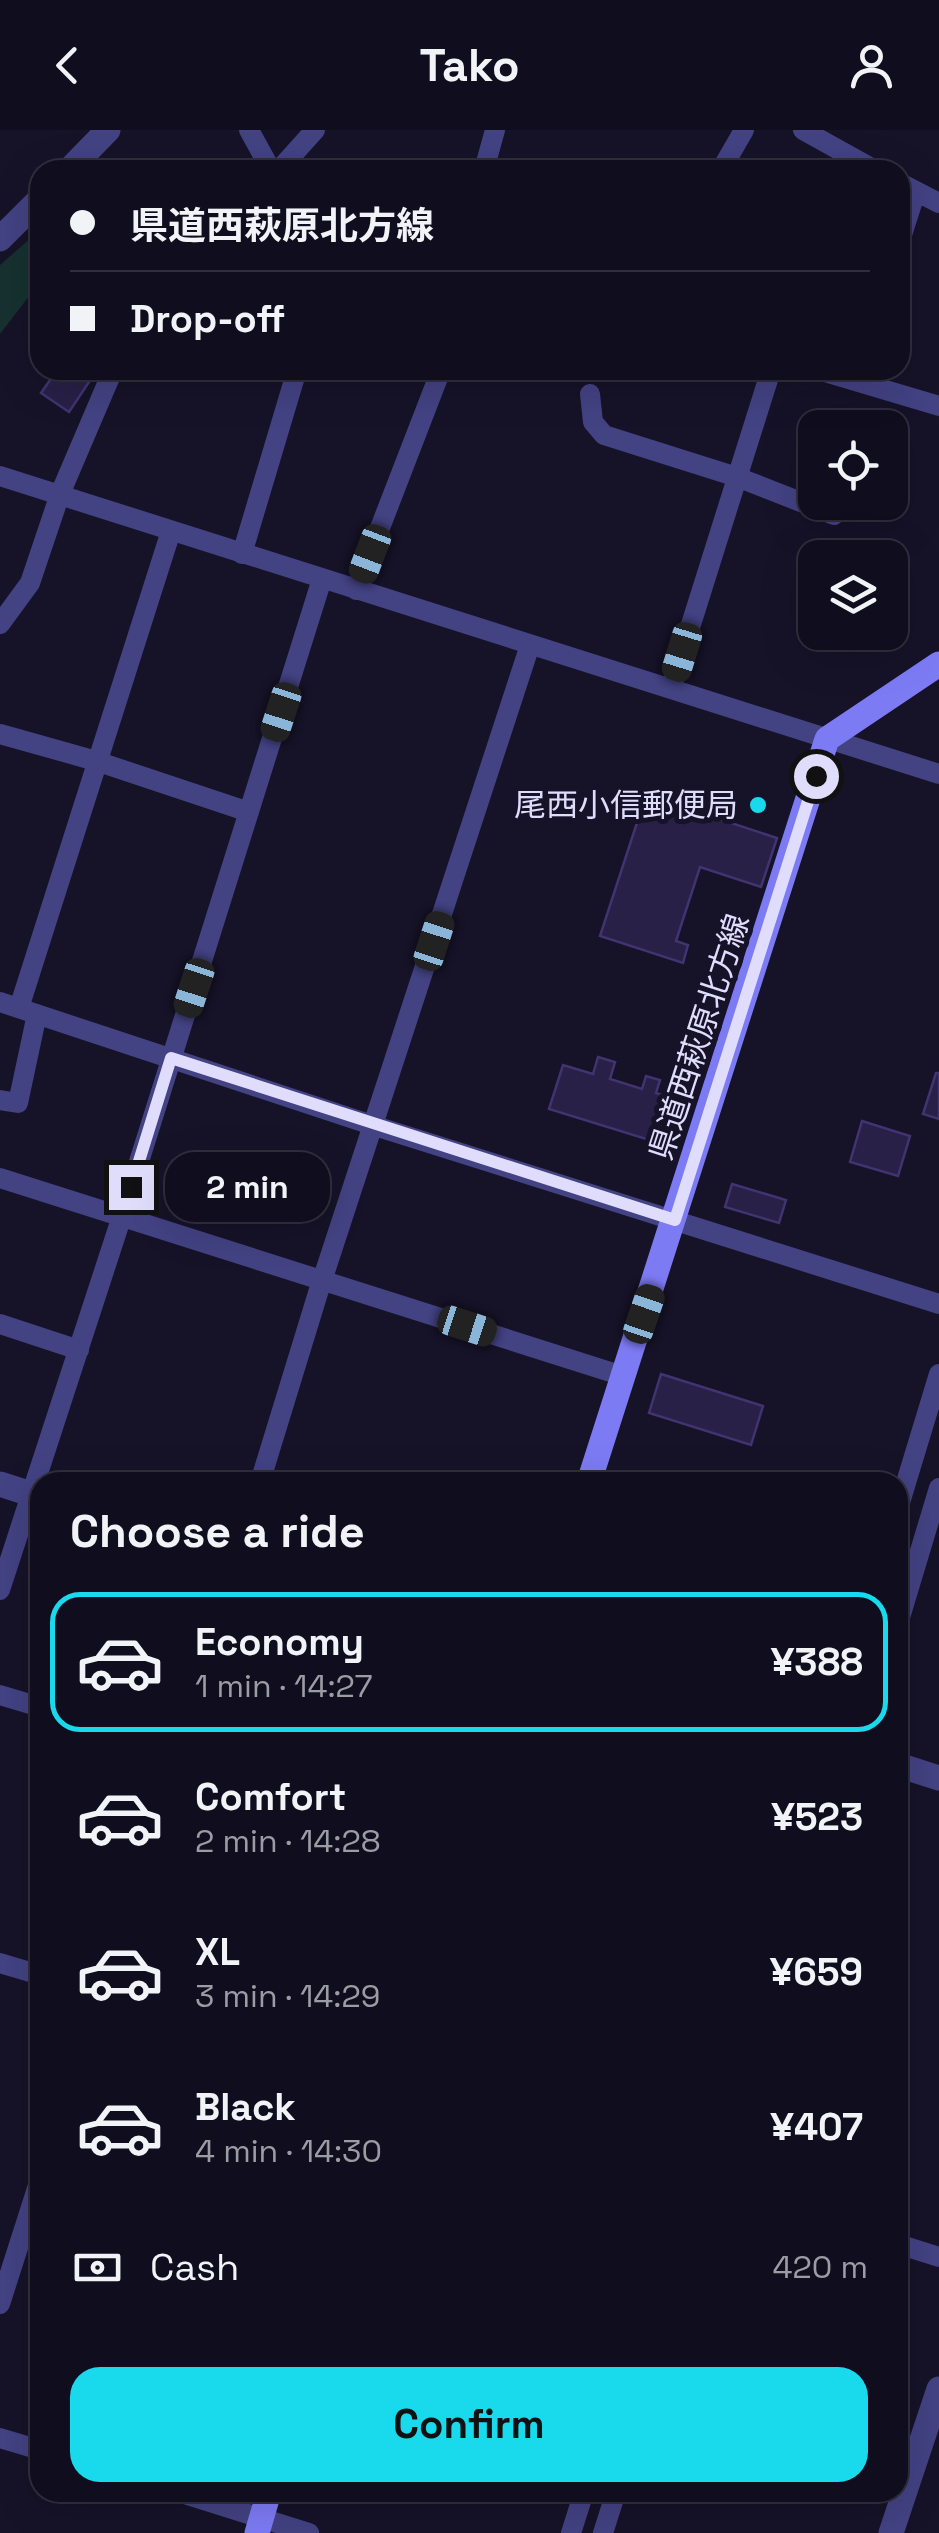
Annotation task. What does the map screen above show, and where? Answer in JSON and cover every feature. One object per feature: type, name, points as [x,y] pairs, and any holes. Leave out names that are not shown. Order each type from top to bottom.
[{"type":"main road","points":[[828,739],[939,664]]},
{"type":"main road","name":"県道西萩原北方線","points":[[591,1472],[828,739]]},
{"type":"main road","points":[[259,2526],[266,2502]]},
{"type":"street","points":[[79,160],[108,130]]},
{"type":"street","points":[[249,130],[266,160]]},
{"type":"street","points":[[288,160],[315,130]]},
{"type":"street","points":[[487,160],[495,130]]},
{"type":"street","points":[[727,160],[744,130]]},
{"type":"street","points":[[802,130],[836,160]]},
{"type":"street","points":[[910,188],[939,202]]},
{"type":"street","points":[[0,239],[30,209]]},
{"type":"street","points":[[0,624],[30,583],[60,494],[109,380]]},
{"type":"street","points":[[242,554],[293,380]]},
{"type":"street","points":[[356,590],[438,380]]},
{"type":"street","points":[[671,688],[768,380]]},
{"type":"street","points":[[857,380],[939,406]]},
{"type":"street","points":[[590,394],[593,422],[604,436],[737,477],[798,501]]},
{"type":"street","points":[[0,476],[939,774]]},
{"type":"street","points":[[0,1100],[18,1103],[19,1008],[171,531]]},
{"type":"street","points":[[43,1472],[322,579]]},
{"type":"street","points":[[263,1472],[530,646]]},
{"type":"street","points":[[0,734],[250,812]]},
{"type":"street","points":[[19,1008],[375,1126],[939,1304]]},
{"type":"street","points":[[0,1178],[623,1376]]},
{"type":"street","points":[[0,1324],[79,1350]]},
{"type":"street","points":[[908,1476],[939,1374]]},
{"type":"street","points":[[0,1484],[30,1493]]},
{"type":"street","points":[[908,1591],[939,1488]]},
{"type":"street","points":[[0,1590],[30,1511]]},
{"type":"street","points":[[0,1695],[30,1704]]},
{"type":"street","points":[[908,1767],[939,1778]]},
{"type":"street","points":[[0,1963],[30,1973]]},
{"type":"street","points":[[0,2304],[30,2210]]},
{"type":"street","points":[[908,2247],[939,2257]]},
{"type":"street","points":[[908,2484],[939,2389]]},
{"type":"street","points":[[0,2438],[30,2447]]},
{"type":"street","points":[[202,2502],[259,2526],[309,2533]]},
{"type":"street","points":[[571,2533],[581,2502]]},
{"type":"street","points":[[603,2533],[613,2502]]},
{"type":"street","points":[[892,2533],[902,2502]]},
{"type":"green space","points":[[30,239],[30,295],[0,334],[0,265]]},
{"type":"building","points":[[50,380],[90,380],[69,412],[41,393]]},
{"type":"building","points":[[646,795],[777,838],[761,887],[700,867],[676,941],[688,945],[683,963],[600,936]]},
{"type":"building","points":[[598,1057],[615,1062],[610,1079],[642,1089],[646,1076],[660,1080],[656,1093],[686,1103],[672,1147],[549,1109],[563,1065],[593,1074]]},
{"type":"building","points":[[939,1073],[939,1119],[923,1114]]},
{"type":"building","points":[[862,1121],[910,1136],[898,1176],[850,1162]]},
{"type":"building","points":[[732,1184],[786,1200],[779,1223],[725,1207]]},
{"type":"building","points":[[661,1374],[763,1406],[751,1445],[649,1413]]},
{"type":"place","name":"尾西小信郵便局","points":[[758,805]]},
{"type":"route","points":[[131,1187],[171,1058],[675,1220],[816,776]]}]
